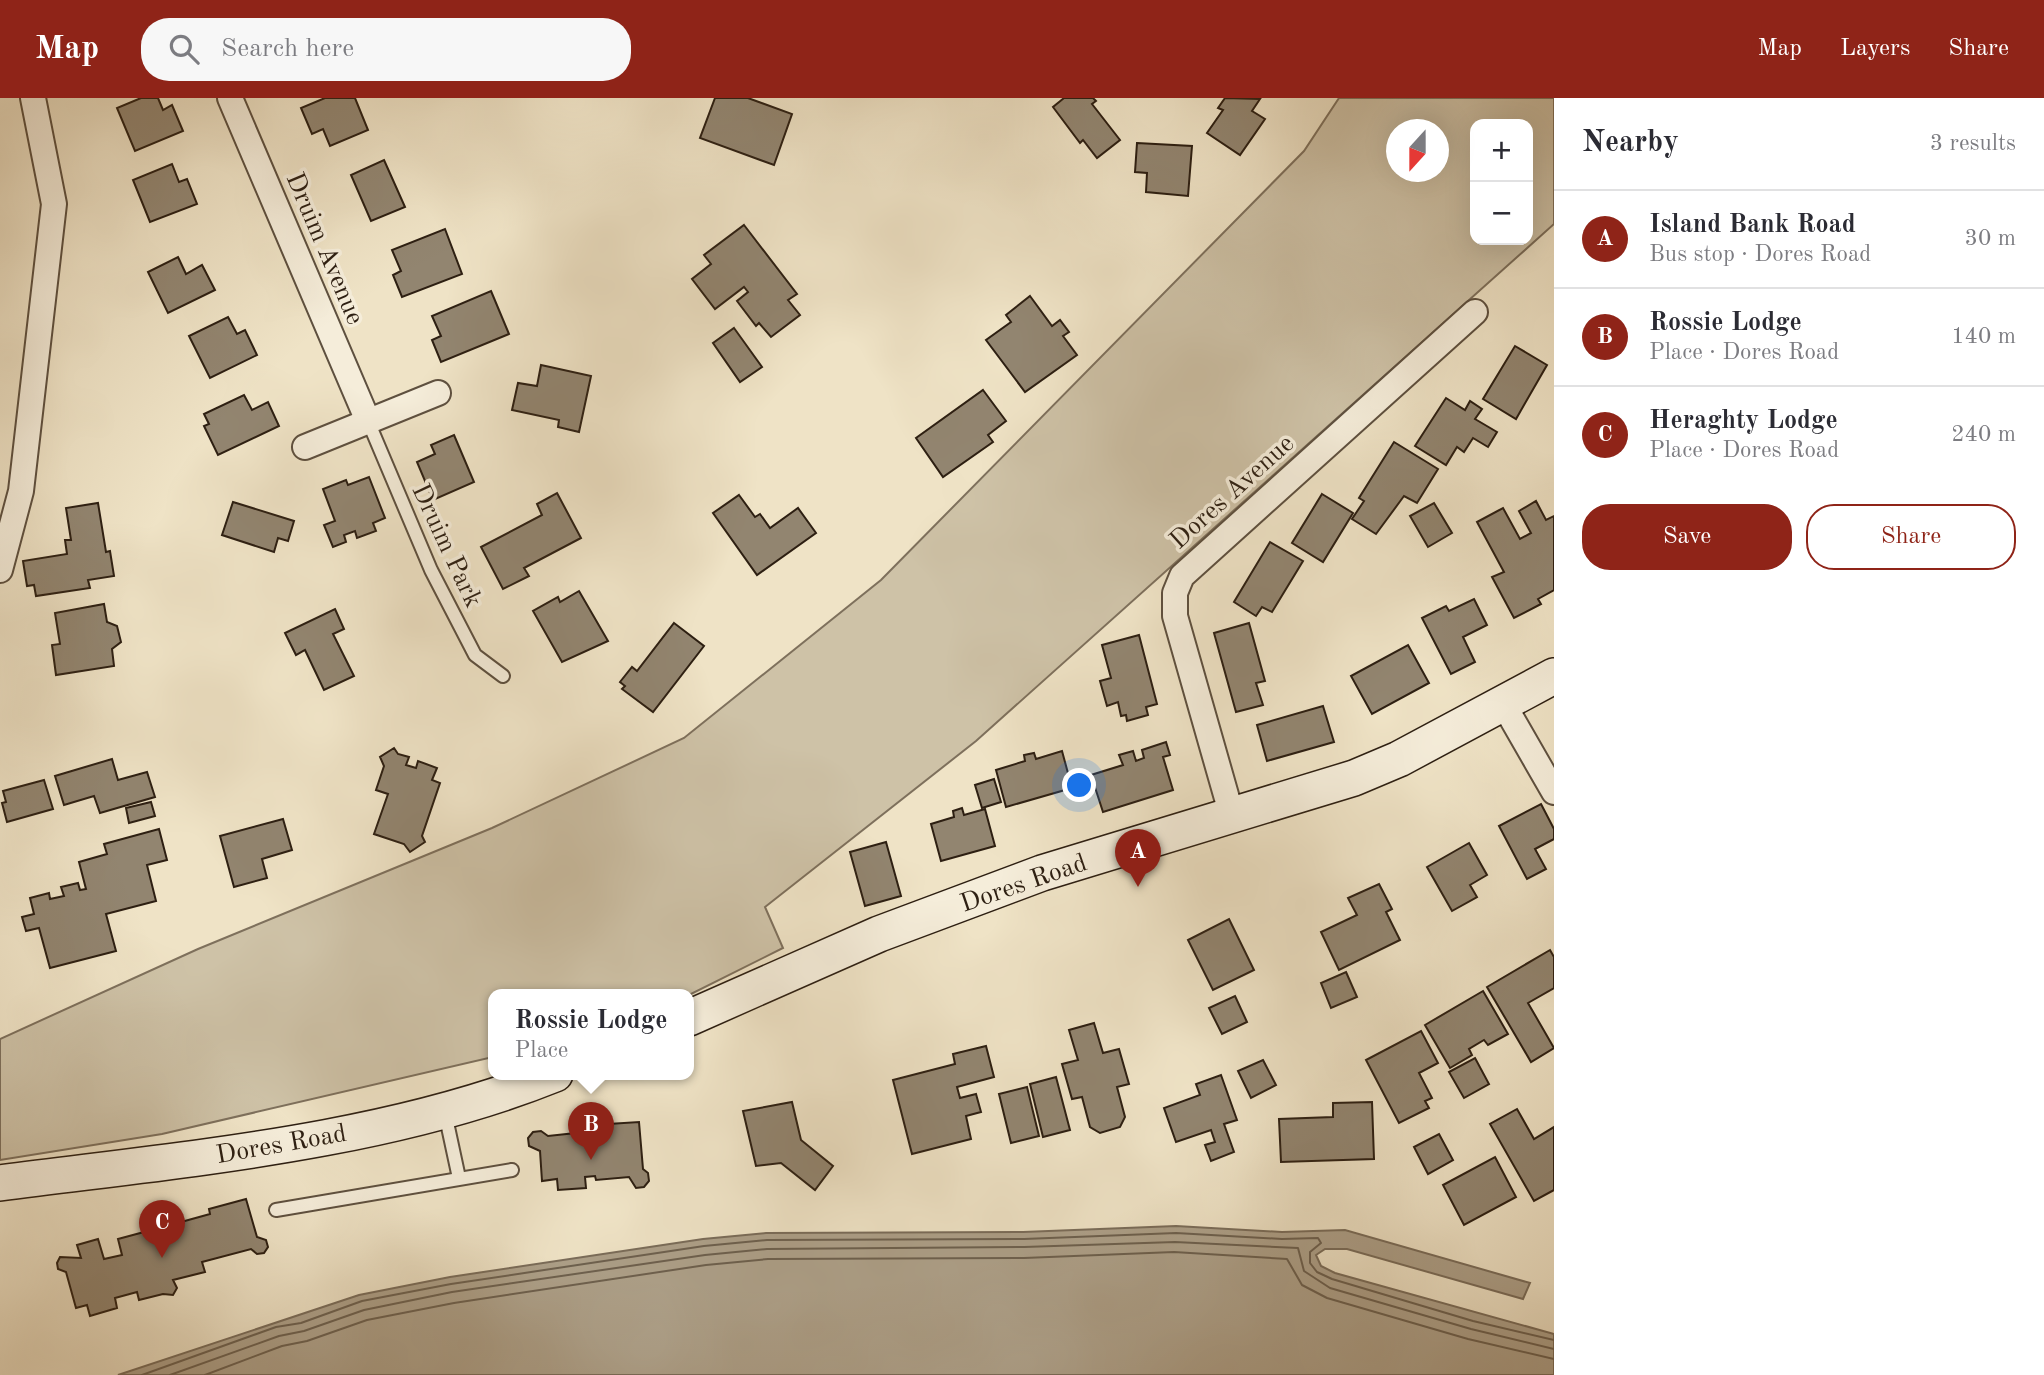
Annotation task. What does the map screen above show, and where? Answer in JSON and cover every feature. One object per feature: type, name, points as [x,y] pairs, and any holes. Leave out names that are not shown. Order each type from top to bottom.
[{"type":"main road","name":"Dores Road","points":[[694,1016],[879,934],[1005,887],[1354,778],[1399,759],[1554,676]]},
{"type":"main road","name":"Dores Road","points":[[0,1183],[303,1142],[445,1110],[537,1080]]},
{"type":"street","points":[[0,570],[22,491],[54,204],[33,98]]},
{"type":"street","name":"Druim Avenue","points":[[230,98],[368,421]]},
{"type":"street","name":"Dores Avenue","points":[[1232,816],[1175,616],[1175,593],[1182,576],[1475,312]]},
{"type":"street","points":[[305,447],[438,393]]},
{"type":"street","points":[[1504,705],[1554,792]]},
{"type":"lane","name":"Druim Park","points":[[368,421],[431,570],[475,655],[503,676]]},
{"type":"lane","points":[[445,1110],[459,1178]]},
{"type":"lane","points":[[275,1210],[512,1170]]},
{"type":"shaded area","points":[[1339,98],[1554,98],[1554,224],[1533,243],[1533,119],[1470,119],[1470,245],[1531,245],[976,741],[765,907],[783,948],[694,992],[694,989],[488,989],[488,1058],[162,1134],[0,1160],[0,1039],[198,949],[492,828],[684,738],[881,580],[1304,151]]},
{"type":"water","points":[[1176,1226],[1282,1232],[1345,1230],[1530,1283],[1523,1299],[1347,1249],[1325,1249],[1316,1255],[1321,1266],[1335,1273],[1554,1334],[1554,1375],[118,1375],[359,1295],[450,1277],[703,1239],[766,1233],[1023,1232]]},
{"type":"building","points":[[141,98],[158,98],[163,110],[172,105],[183,131],[135,151],[117,108]]},
{"type":"building","points":[[325,98],[355,98],[368,130],[330,146],[323,129],[312,134],[301,108]]},
{"type":"building","points":[[715,98],[748,98],[792,114],[774,165],[700,138]]},
{"type":"building","points":[[1064,98],[1093,98],[1096,101],[1092,104],[1120,140],[1097,158],[1083,140],[1080,143],[1053,107]]},
{"type":"building","points":[[1225,98],[1260,99],[1252,111],[1265,119],[1240,155],[1207,133],[1223,110],[1218,108]]},
{"type":"building","points":[[1137,143],[1192,146],[1188,196],[1146,192],[1147,173],[1135,172]]},
{"type":"building","points":[[384,160],[405,207],[371,221],[351,175]]},
{"type":"building","points":[[172,164],[179,182],[187,179],[197,204],[150,222],[133,180]]},
{"type":"building","points":[[744,225],[797,294],[788,300],[800,315],[771,337],[759,323],[756,326],[737,301],[748,292],[744,287],[715,309],[692,279],[711,264],[704,255]]},
{"type":"building","points":[[445,229],[462,274],[402,297],[393,275],[401,271],[392,250]]},
{"type":"building","points":[[178,257],[186,274],[202,265],[215,290],[168,313],[148,272]]},
{"type":"building","points":[[491,291],[509,334],[441,362],[432,340],[441,336],[432,316]]},
{"type":"building","points":[[1030,296],[1052,326],[1060,320],[1069,332],[1063,336],[1077,355],[1025,392],[986,340],[1011,322],[1006,315]]},
{"type":"building","points":[[228,317],[237,334],[245,330],[257,355],[210,378],[189,336]]},
{"type":"building","points":[[734,328],[762,367],[740,382],[713,343]]},
{"type":"building","points":[[1515,346],[1547,365],[1516,419],[1483,399]]},
{"type":"building","points":[[541,365],[591,376],[579,432],[558,427],[559,420],[512,410],[518,383],[537,386]]},
{"type":"building","points":[[983,390],[1006,421],[988,435],[993,442],[943,477],[916,438]]},
{"type":"building","points":[[244,395],[252,410],[268,402],[279,426],[218,455],[204,426],[209,424],[204,414]]},
{"type":"building","points":[[1446,398],[1465,410],[1470,401],[1482,409],[1475,419],[1497,432],[1488,447],[1473,438],[1464,452],[1457,447],[1446,465],[1415,446]]},
{"type":"building","points":[[454,435],[474,482],[433,500],[417,462],[435,454],[431,445]]},
{"type":"building","points":[[1394,442],[1438,469],[1417,503],[1404,496],[1376,534],[1352,519],[1364,501],[1359,498]]},
{"type":"building","points":[[369,477],[385,518],[373,523],[376,531],[357,538],[355,531],[344,535],[346,542],[333,547],[324,525],[335,521],[323,489],[346,480],[348,485]]},
{"type":"building","points":[[557,493],[581,538],[524,568],[529,576],[503,589],[481,547],[542,515],[537,504]]},
{"type":"building","points":[[1322,494],[1353,513],[1323,562],[1292,543]]},
{"type":"building","points":[[739,495],[755,517],[760,514],[770,528],[798,508],[816,533],[757,575],[713,513]]},
{"type":"building","points":[[1536,501],[1546,520],[1554,516],[1554,590],[1538,599],[1541,604],[1514,618],[1492,577],[1504,572],[1477,522],[1503,508],[1520,539],[1531,533],[1519,511]]},
{"type":"building","points":[[233,502],[294,521],[288,541],[278,538],[274,552],[222,535]]},
{"type":"building","points":[[98,503],[106,552],[110,551],[114,576],[88,580],[90,588],[36,596],[34,585],[27,586],[23,561],[67,554],[65,540],[71,540],[66,508]]},
{"type":"building","points":[[1434,503],[1452,533],[1428,547],[1410,516]]},
{"type":"building","points":[[1270,542],[1303,561],[1272,612],[1262,607],[1256,616],[1234,602]]},
{"type":"building","points":[[579,591],[608,641],[562,662],[533,611],[558,597],[560,602]]},
{"type":"building","points":[[1474,599],[1487,625],[1463,637],[1475,662],[1451,674],[1422,618],[1446,606],[1449,611]]},
{"type":"building","points":[[104,604],[107,622],[117,626],[121,642],[112,649],[114,666],[56,675],[52,645],[60,644],[55,613]]},
{"type":"building","points":[[335,609],[344,629],[333,634],[354,676],[324,690],[305,650],[296,655],[285,633]]},
{"type":"building","points":[[674,623],[704,646],[653,712],[622,689],[625,686],[620,682],[632,667],[637,671]]},
{"type":"building","points":[[1249,623],[1265,681],[1256,683],[1263,705],[1236,712],[1214,633]]},
{"type":"building","points":[[1139,635],[1157,704],[1146,707],[1148,715],[1127,721],[1126,715],[1121,716],[1118,702],[1107,706],[1100,681],[1111,678],[1102,645]]},
{"type":"building","points":[[1408,645],[1429,683],[1372,714],[1351,676]]},
{"type":"building","points":[[1323,706],[1334,742],[1267,761],[1257,725]]},
{"type":"building","points":[[1166,742],[1170,755],[1163,757],[1173,790],[1103,812],[1091,775],[1123,765],[1119,755],[1133,751],[1136,761],[1144,758],[1142,750]]},
{"type":"building","points":[[394,748],[398,754],[409,757],[406,765],[416,768],[418,761],[437,768],[432,780],[440,783],[422,836],[425,842],[410,852],[404,844],[374,834],[388,794],[376,790],[384,766],[380,757]]},
{"type":"building","points":[[1062,751],[1072,788],[1006,807],[996,770],[1025,761],[1024,755],[1034,753],[1036,759]]},
{"type":"building","points":[[112,759],[118,780],[147,772],[155,797],[100,813],[94,796],[64,805],[55,776]]},
{"type":"building","points":[[994,779],[1001,802],[982,808],[975,785]]},
{"type":"building","points":[[44,780],[53,809],[7,822],[2,803],[6,802],[3,791]]},
{"type":"building","points":[[151,802],[155,816],[129,823],[126,808]]},
{"type":"building","points":[[1541,804],[1554,829],[1554,839],[1535,849],[1546,869],[1527,879],[1499,826]]},
{"type":"building","points":[[962,808],[964,815],[985,809],[995,846],[941,861],[931,824],[954,817],[953,811]]},
{"type":"building","points":[[283,819],[292,850],[262,859],[267,878],[234,887],[220,836]]},
{"type":"building","points":[[159,829],[167,860],[147,865],[156,901],[106,914],[116,951],[50,968],[39,928],[26,931],[22,917],[34,914],[30,898],[49,893],[50,899],[64,896],[61,887],[78,883],[80,890],[86,889],[79,862],[107,854],[104,844]]},
{"type":"building","points":[[886,842],[901,896],[865,906],[850,852]]},
{"type":"building","points":[[1469,843],[1487,875],[1470,885],[1477,897],[1452,911],[1427,867]]},
{"type":"building","points":[[1379,884],[1392,909],[1386,912],[1400,940],[1339,970],[1321,932],[1357,915],[1348,898]]},
{"type":"building","points":[[1229,919],[1254,970],[1213,990],[1188,940]]},
{"type":"building","points":[[1550,950],[1554,957],[1554,988],[1528,1003],[1554,1048],[1531,1062],[1487,987]]},
{"type":"building","points":[[1346,972],[1357,997],[1331,1008],[1321,983]]},
{"type":"building","points":[[1483,991],[1508,1034],[1488,1045],[1484,1040],[1469,1049],[1472,1055],[1450,1068],[1425,1025]]},
{"type":"building","points":[[1235,996],[1247,1022],[1222,1034],[1209,1008]]},
{"type":"building","points":[[1094,1023],[1103,1053],[1119,1049],[1129,1084],[1117,1087],[1125,1117],[1120,1127],[1100,1133],[1090,1127],[1082,1097],[1072,1099],[1062,1064],[1078,1060],[1069,1030]]},
{"type":"building","points":[[1421,1031],[1438,1063],[1419,1073],[1432,1098],[1425,1101],[1429,1108],[1399,1123],[1366,1060]]},
{"type":"building","points":[[986,1046],[994,1077],[957,1087],[960,1098],[976,1094],[981,1112],[966,1116],[971,1139],[912,1154],[893,1080],[955,1064],[953,1054]]},
{"type":"building","points":[[1475,1058],[1489,1084],[1464,1098],[1449,1072]]},
{"type":"building","points":[[1263,1060],[1276,1085],[1251,1098],[1238,1071]]},
{"type":"building","points":[[1221,1075],[1237,1120],[1224,1124],[1234,1152],[1211,1161],[1205,1145],[1215,1142],[1211,1130],[1176,1142],[1164,1108],[1200,1095],[1196,1084]]},
{"type":"building","points":[[1056,1077],[1070,1130],[1043,1137],[1030,1084]]},
{"type":"building","points":[[1027,1087],[1039,1136],[1011,1143],[999,1094]]},
{"type":"building","points":[[792,1102],[801,1140],[833,1166],[815,1190],[781,1163],[756,1166],[743,1111]]},
{"type":"building","points":[[1372,1102],[1374,1159],[1281,1162],[1279,1119],[1333,1117],[1333,1103]]},
{"type":"building","points":[[1517,1109],[1534,1139],[1554,1127],[1554,1190],[1534,1201],[1490,1124]]},
{"type":"building","points":[[639,1122],[643,1169],[648,1173],[649,1181],[644,1187],[636,1188],[629,1177],[596,1180],[595,1176],[585,1177],[586,1188],[558,1190],[557,1179],[542,1181],[540,1151],[529,1146],[528,1138],[533,1132],[541,1131],[548,1136],[594,1131],[593,1125]]},
{"type":"building","points":[[1439,1134],[1453,1160],[1428,1174],[1414,1147]]},
{"type":"building","points":[[1495,1157],[1516,1197],[1464,1225],[1443,1185]]},
{"type":"building","points":[[246,1199],[257,1237],[266,1240],[268,1247],[264,1253],[257,1254],[251,1249],[202,1262],[205,1272],[173,1280],[177,1288],[173,1295],[163,1294],[139,1300],[137,1292],[115,1298],[117,1308],[90,1316],[87,1305],[76,1308],[66,1272],[58,1269],[57,1263],[60,1257],[81,1258],[77,1245],[98,1239],[104,1259],[122,1255],[118,1239],[144,1232],[142,1225],[147,1218],[155,1217],[161,1221],[163,1227],[210,1214],[209,1209]]},
{"type":"place","name":"Island Bank Road","points":[[1138,887]]},
{"type":"place","name":"Rossie Lodge","points":[[591,1160]]},
{"type":"place","name":"Heraghty Lodge","points":[[162,1258]]}]
